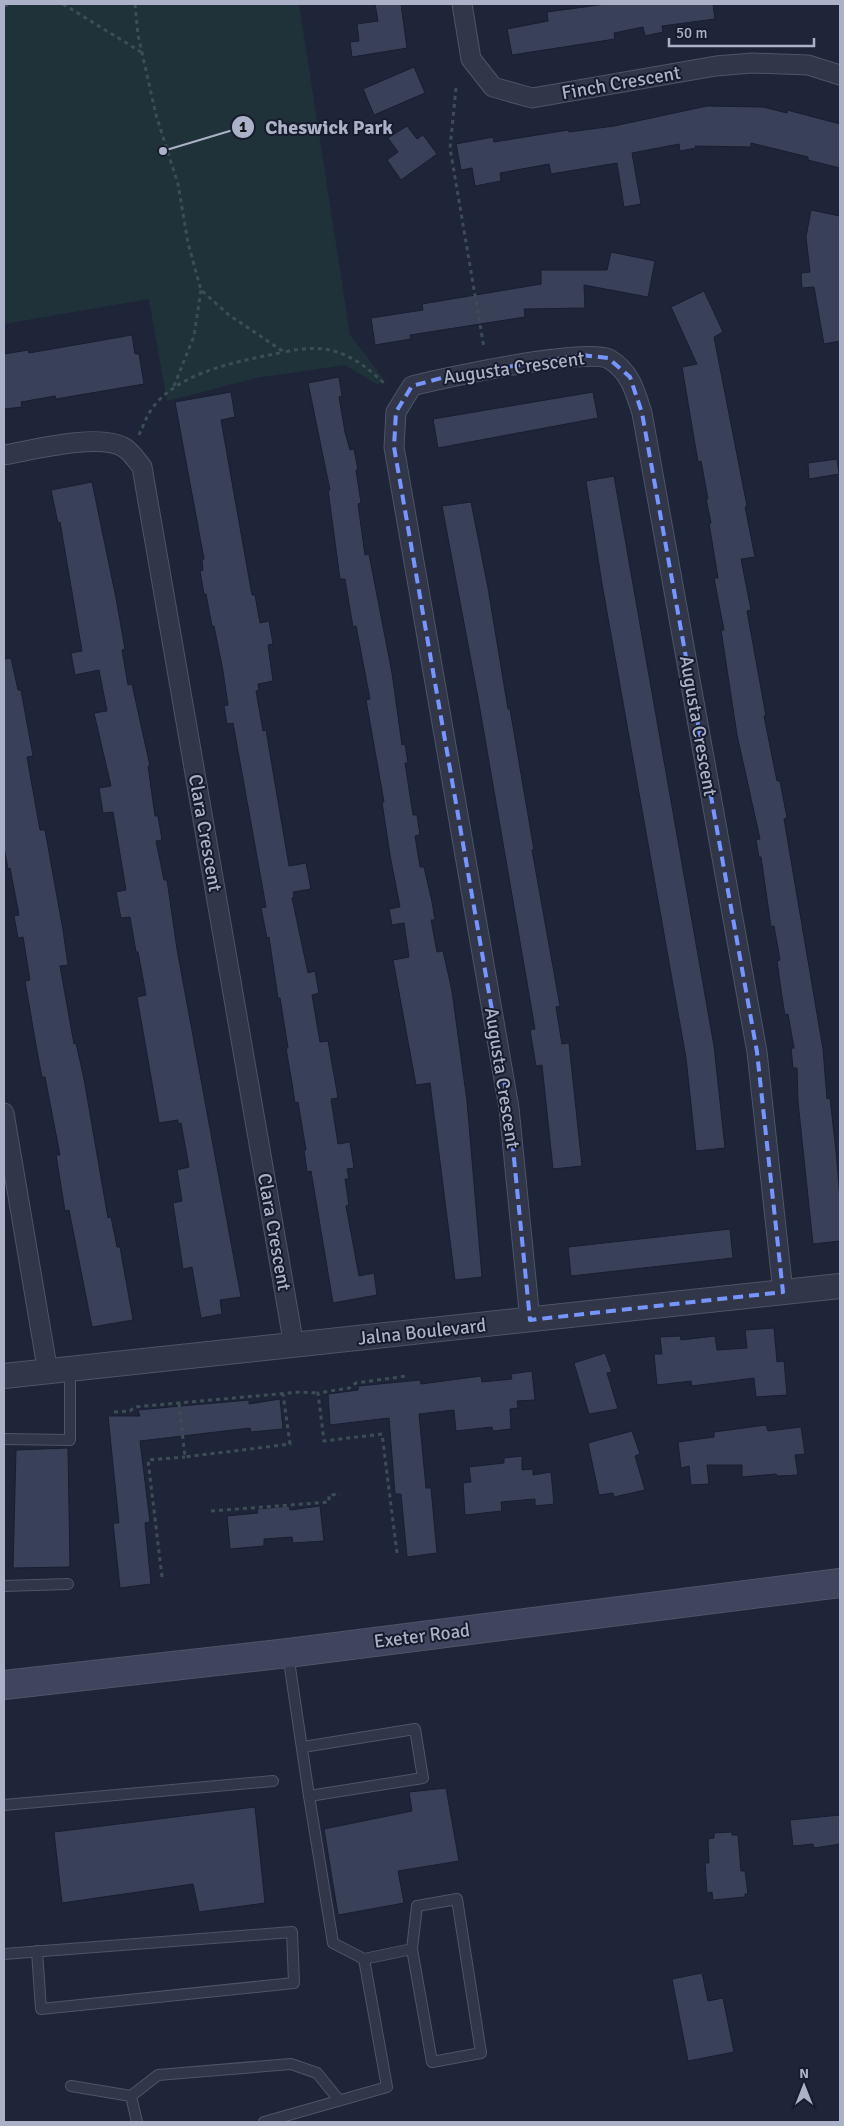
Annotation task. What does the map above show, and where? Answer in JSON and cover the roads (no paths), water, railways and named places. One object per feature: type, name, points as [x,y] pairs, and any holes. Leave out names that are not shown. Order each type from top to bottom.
[{"type":"main road","name":"Exeter Road","points":[[4,1686],[288,1653],[840,1583]]},
{"type":"street","name":"Finch Crescent","points":[[462,4],[471,59],[493,87],[532,98],[716,66],[752,63],[808,66],[840,75]]},
{"type":"street","name":"Augusta Crescent","points":[[530,1320],[509,1108],[394,447],[396,412],[412,386],[445,377],[582,355],[608,358],[630,377],[642,413],[758,1052],[783,1292]]},
{"type":"street","name":"Clara Crescent","points":[[4,454],[78,442],[103,443],[124,447],[142,467],[294,1346]]},
{"type":"street","points":[[4,1113],[59,1372]]},
{"type":"street","name":"Jalna Boulevard","points":[[4,1376],[59,1372],[840,1286]]},
{"type":"lane","points":[[4,1439],[70,1440],[59,1372]]},
{"type":"lane","points":[[4,1586],[68,1584]]},
{"type":"lane","points":[[288,1653],[333,1943],[364,1959],[412,1949]]},
{"type":"lane","points":[[303,1747],[415,1729],[423,1778],[309,1796]]},
{"type":"lane","points":[[4,1805],[273,1781]]},
{"type":"lane","points":[[456,1899],[481,2053],[432,2062],[412,1949],[417,1906],[456,1899]]},
{"type":"lane","points":[[4,1954],[38,1951],[292,1932],[294,1983],[42,2009],[38,1951]]},
{"type":"lane","points":[[264,2122],[387,2087],[364,1959]]},
{"type":"lane","points":[[71,2086],[131,2096],[158,2075],[291,2064],[317,2073],[339,2100]]},
{"type":"lane","points":[[131,2096],[137,2122]]},
{"type":"place","name":"Cheswick Park","points":[[163,151]]}]
